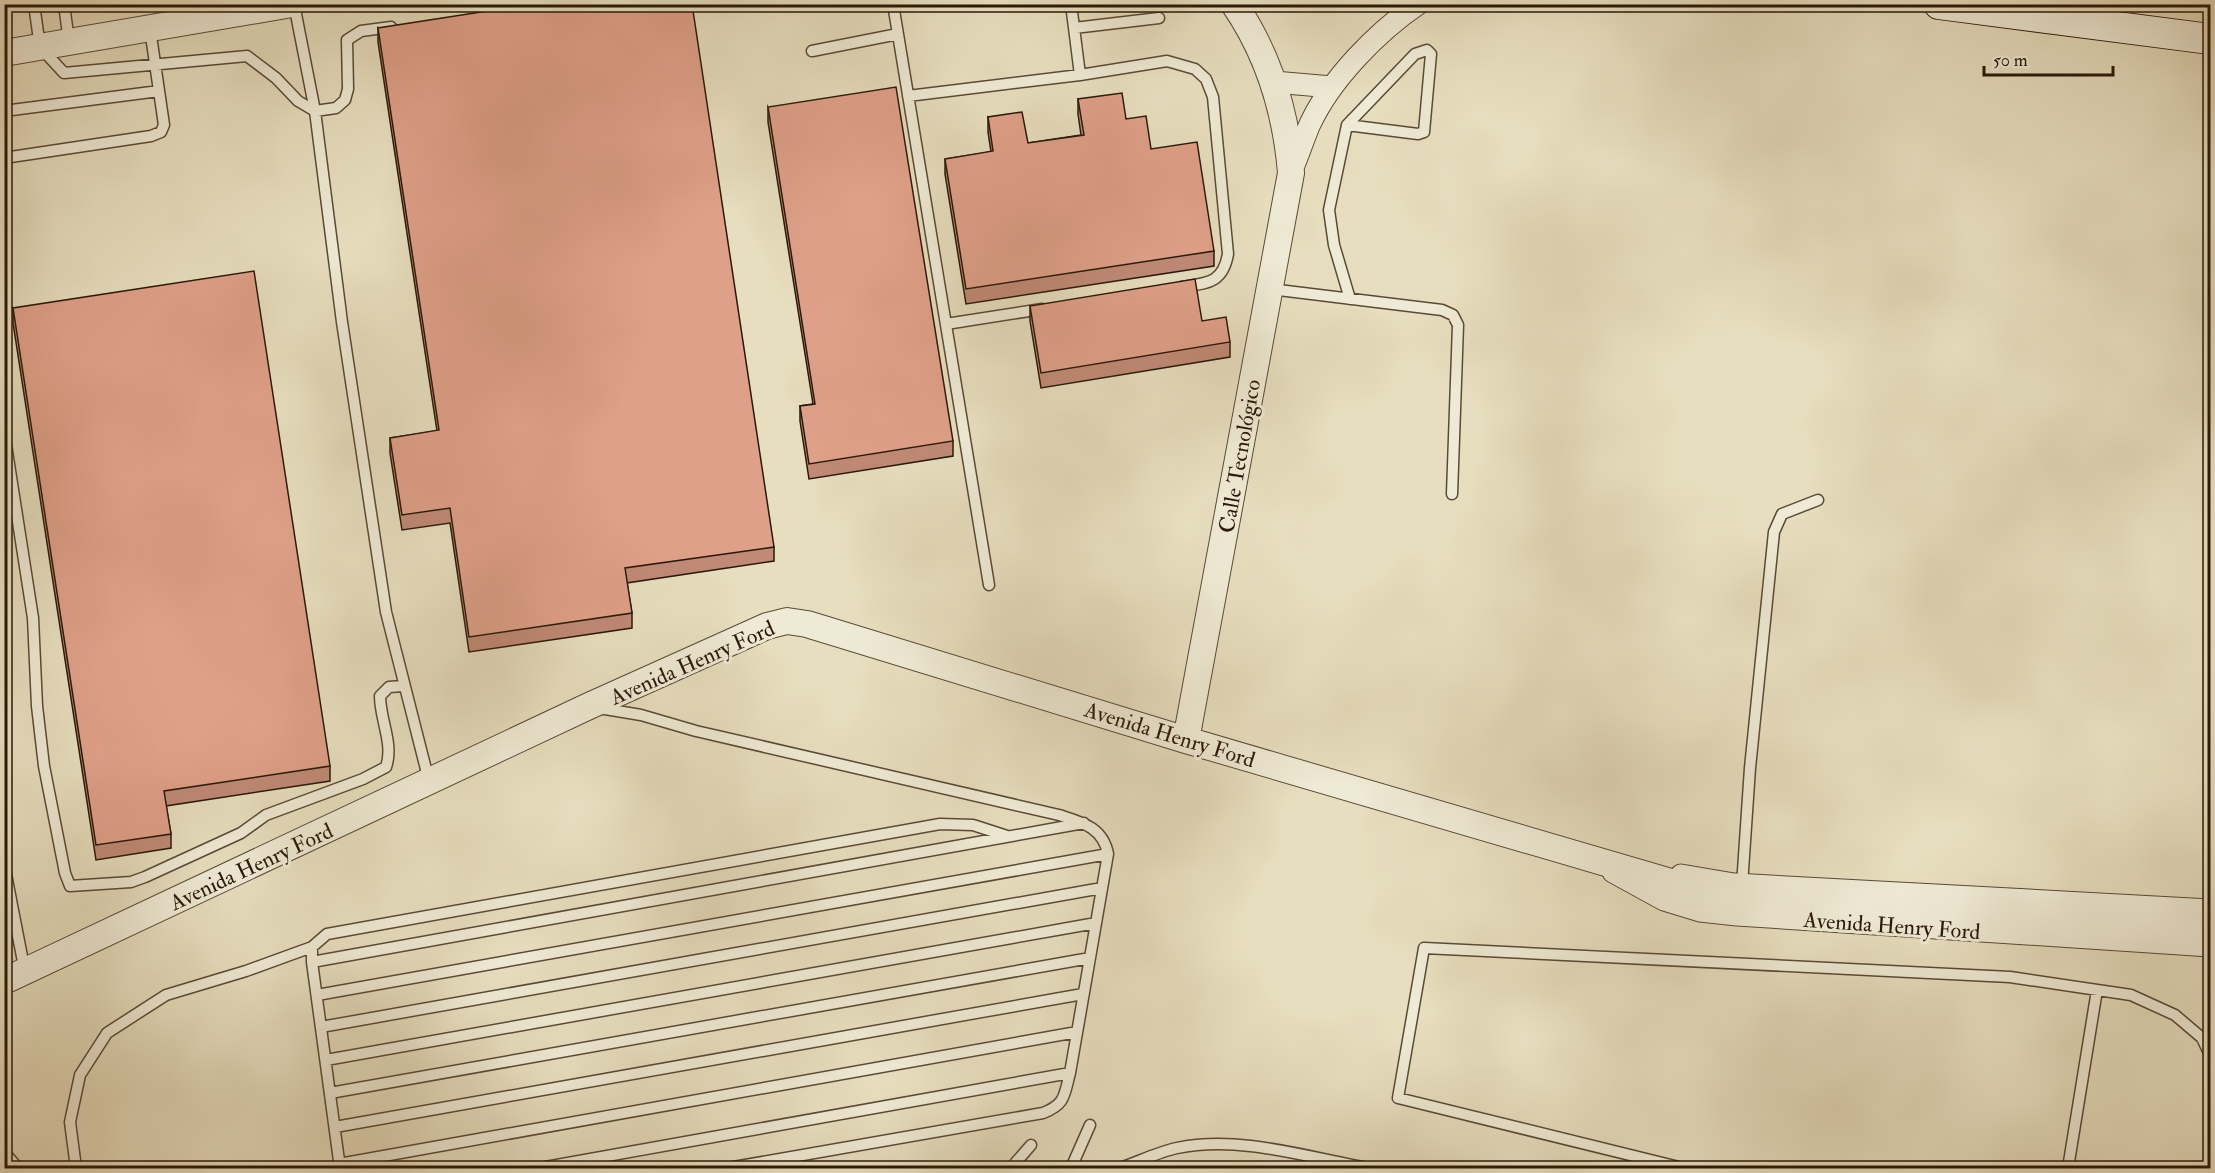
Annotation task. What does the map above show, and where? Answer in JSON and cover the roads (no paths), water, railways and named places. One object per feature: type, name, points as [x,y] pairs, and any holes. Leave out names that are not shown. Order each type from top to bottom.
[{"type":"main road","points":[[1939,4],[2211,39]]},
{"type":"street","points":[[4,53],[293,4]]},
{"type":"street","name":"Calle Tecnológico","points":[[1234,4],[1248,24],[1274,82],[1288,129],[1291,173]]},
{"type":"street","name":"Calle Tecnológico","points":[[1186,740],[1291,173],[1310,123],[1332,87],[1392,14],[1418,4]]},
{"type":"street","points":[[1274,82],[1332,87]]},
{"type":"street","name":"Avenida Henry Ford","points":[[15,976],[590,706],[767,626],[787,621],[807,624],[1186,740],[1722,897],[2211,933]]},
{"type":"street","name":"Avenida Henry Ford","points":[[1586,858],[1742,885],[2211,909]]},
{"type":"street","name":"Avenida Henry Ford","points":[[1586,858],[1664,900],[1700,911],[2211,946]]},
{"type":"lane","points":[[34,4],[40,47],[64,73],[247,56],[276,78],[297,101],[315,111],[336,108],[345,100],[348,89],[347,40],[361,31],[402,26]]},
{"type":"lane","points":[[64,4],[69,42]]},
{"type":"lane","points":[[293,4],[315,111],[342,322],[386,612],[429,782]]},
{"type":"lane","points":[[893,4],[988,585]]},
{"type":"lane","points":[[1071,4],[1080,75]]},
{"type":"lane","points":[[1074,28],[1160,18]]},
{"type":"lane","points":[[4,158],[151,136],[161,132],[164,125],[150,28]]},
{"type":"lane","points":[[813,51],[898,34]]},
{"type":"lane","points":[[1347,125],[1418,134],[1424,132],[1431,54],[1427,50],[1415,54],[1347,125],[1329,210],[1334,245],[1350,299]]},
{"type":"lane","points":[[908,96],[1080,75],[1167,61],[1195,69],[1206,80],[1214,97],[1227,254],[1225,267],[1218,277],[1205,284],[1170,289]]},
{"type":"lane","points":[[4,111],[159,91]]},
{"type":"lane","points":[[1270,289],[1442,310],[1453,315],[1458,325],[1452,495]]},
{"type":"lane","points":[[946,324],[1052,308]]},
{"type":"lane","points":[[4,432],[33,618],[37,706],[44,766],[65,873],[70,886],[131,882],[145,877],[241,833],[266,815],[363,779],[386,767],[389,750],[380,696],[389,687],[403,686]]},
{"type":"lane","points":[[1742,885],[1751,756],[1774,532],[1782,514],[1818,500]]},
{"type":"lane","points":[[590,706],[641,715],[696,731],[1059,814],[1084,823],[1099,832],[1108,854],[1070,1072],[1063,1099],[1057,1107],[1043,1113],[728,1168]]},
{"type":"lane","points":[[312,962],[1084,823]]},
{"type":"lane","points":[[76,1168],[70,1122],[80,1075],[107,1033],[166,995],[246,971],[312,947],[327,934],[940,824],[973,825],[1007,836]]},
{"type":"lane","points":[[317,995],[1108,854]]},
{"type":"lane","points":[[4,864],[15,976]]},
{"type":"lane","points":[[321,1028],[1102,888]]},
{"type":"lane","points":[[326,1060],[1096,923]]},
{"type":"lane","points":[[312,947],[312,962],[340,1166],[1077,1032]]},
{"type":"lane","points":[[1683,1168],[1398,1098],[1424,948],[2010,977],[2131,995],[2175,1015],[2202,1038],[2211,1055]]},
{"type":"lane","points":[[330,1093],[1090,958]]},
{"type":"lane","points":[[2068,1168],[2097,990]]},
{"type":"lane","points":[[335,1127],[1083,994]]},
{"type":"lane","points":[[540,1168],[1070,1072]]},
{"type":"lane","points":[[1071,1168],[1090,1125]]},
{"type":"lane","points":[[1120,1168],[1175,1148],[1208,1144],[1242,1144],[1368,1168]]},
{"type":"lane","points":[[1011,1168],[1031,1145]]},
{"type":"lane","points":[[4,1152],[18,1168]]}]
